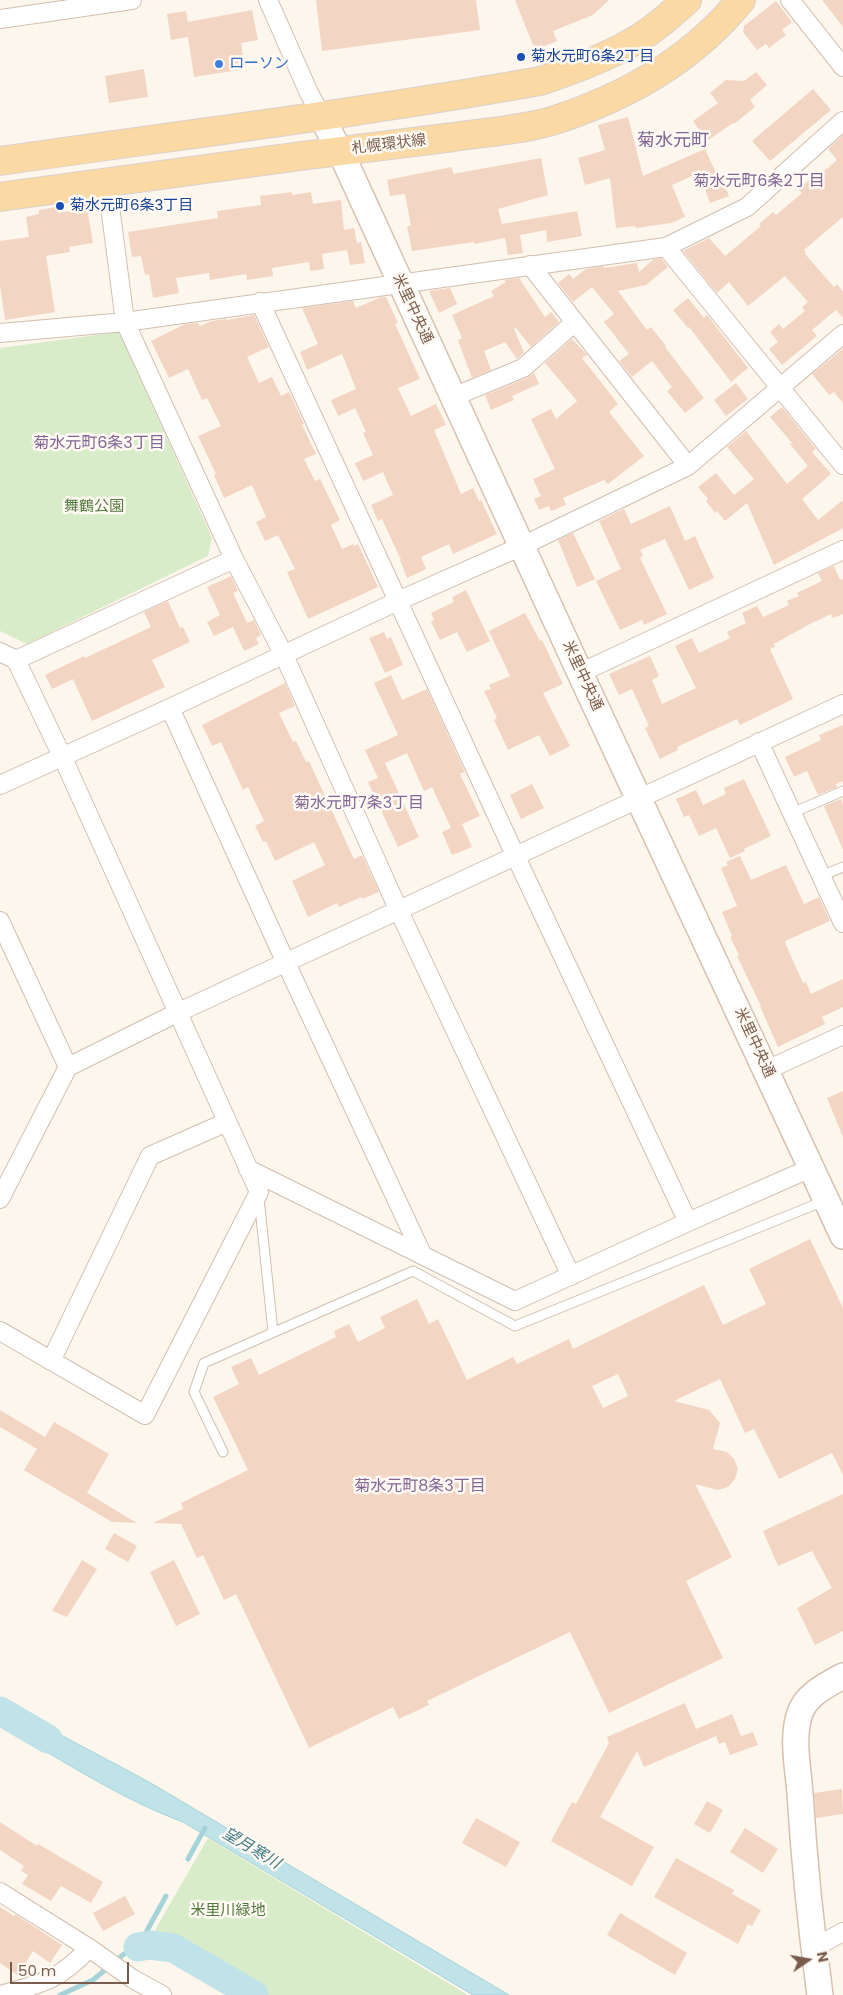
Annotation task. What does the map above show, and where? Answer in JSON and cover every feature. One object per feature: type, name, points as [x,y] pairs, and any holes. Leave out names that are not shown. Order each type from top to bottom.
[{"type":"main road","points":[[0,161],[322,117],[548,79],[629,44],[657,25],[687,0]]},
{"type":"main road","name":"札幌環状線","points":[[0,198],[505,130],[553,120],[612,98],[674,62],[697,45],[741,0]]},
{"type":"street","points":[[0,18],[14,8],[132,0]]},
{"type":"street","points":[[268,0],[309,93],[322,117]]},
{"type":"street","points":[[790,0],[843,67]]},
{"type":"street","name":"米里中央通","points":[[322,117],[340,151],[580,673],[640,797],[843,1236]]},
{"type":"street","points":[[0,333],[125,322],[666,247],[747,207],[843,122]]},
{"type":"street","points":[[107,183],[125,322],[234,559],[284,655],[399,911],[571,1276]]},
{"type":"street","points":[[666,247],[843,465]]},
{"type":"street","points":[[530,266],[688,466]]},
{"type":"street","points":[[260,302],[516,856],[688,1222]]},
{"type":"street","points":[[453,397],[523,368],[574,324]]},
{"type":"street","points":[[0,785],[398,601],[522,546],[688,466],[843,334]]},
{"type":"street","points":[[580,673],[843,550]]},
{"type":"street","points":[[16,660],[234,559]]},
{"type":"street","points":[[0,652],[16,660],[179,1012],[259,1192],[145,1415],[0,1332]]},
{"type":"street","points":[[0,1198],[68,1067],[179,1012],[843,704]]},
{"type":"street","points":[[170,708],[286,963],[422,1254]]},
{"type":"street","points":[[759,742],[843,923]]},
{"type":"street","points":[[0,921],[5,944],[68,1067]]},
{"type":"street","points":[[767,1070],[843,1035]]},
{"type":"street","points":[[50,1361],[150,1156],[227,1122]]},
{"type":"street","points":[[248,1169],[516,1302],[688,1222],[811,1168]]},
{"type":"street","points":[[820,1995],[813,1948],[796,1740],[799,1715],[808,1701],[822,1687],[843,1676]]},
{"type":"street","points":[[0,1892],[160,1995]]},
{"type":"street","points":[[813,1948],[843,1932]]},
{"type":"street","points":[[1,1994],[44,1982],[62,1973],[93,1951]]},
{"type":"lane","points":[[792,813],[843,791]]},
{"type":"lane","points":[[821,876],[843,867]]},
{"type":"lane","points":[[259,1192],[273,1332]]},
{"type":"lane","points":[[223,1452],[194,1392],[204,1363],[413,1270],[515,1326],[826,1200]]},
{"type":"green space","name":"舞鶴公園","points":[[119,332],[212,538],[208,556],[27,644],[0,631],[0,348]]},
{"type":"green space","name":"米里川緑地","points":[[208,1838],[468,1995],[267,1995],[155,1930]]},
{"type":"water","points":[[18,1712],[149,1782],[509,1995],[473,1995],[183,1822],[138,1803],[72,1767],[8,1729]]},
{"type":"building","points":[[316,0],[476,0],[480,30],[322,51]]},
{"type":"building","points":[[515,0],[609,0],[593,15],[553,31],[557,41],[535,50]]},
{"type":"building","points":[[822,0],[843,0],[843,27]]},
{"type":"building","points":[[776,1],[792,22],[782,30],[786,35],[769,48],[766,44],[757,50],[743,32],[744,26]]},
{"type":"building","points":[[252,10],[258,40],[241,43],[245,69],[194,77],[188,37],[171,40],[167,14],[186,11],[188,22]]},
{"type":"building","points":[[144,69],[148,97],[109,103],[105,76]]},
{"type":"building","points":[[756,72],[767,85],[750,100],[755,107],[734,124],[707,141],[693,121],[718,103],[710,93],[726,80],[744,81]]},
{"type":"building","points":[[813,89],[831,110],[770,161],[752,141]]},
{"type":"building","points":[[628,117],[643,176],[705,149],[716,173],[719,171],[729,196],[710,203],[699,173],[672,185],[685,217],[671,223],[636,228],[635,226],[616,228],[610,178],[585,185],[578,158],[605,150],[598,125]]},
{"type":"building","points":[[843,135],[843,217],[804,250],[805,254],[834,287],[837,284],[843,292],[843,318],[836,310],[812,330],[817,336],[782,365],[769,349],[778,342],[770,332],[779,324],[783,329],[805,311],[802,307],[808,302],[785,276],[748,306],[729,282],[717,293],[683,251],[709,238],[725,256],[761,226],[759,224],[773,212],[776,215],[802,193],[798,189],[815,175],[817,177],[837,160],[828,149]]},
{"type":"building","points":[[541,158],[548,195],[498,209],[502,224],[577,211],[582,236],[547,242],[546,230],[520,235],[523,253],[508,255],[505,238],[474,244],[474,242],[412,251],[407,226],[411,226],[405,194],[390,196],[387,180],[452,167],[453,174]]},
{"type":"building","points":[[292,192],[292,195],[311,192],[313,204],[341,200],[344,230],[354,228],[357,243],[361,242],[365,263],[350,265],[347,250],[322,254],[324,269],[310,271],[309,262],[272,268],[273,276],[247,280],[246,274],[210,280],[209,273],[176,278],[179,293],[153,298],[149,274],[145,275],[141,256],[132,257],[128,232],[218,218],[217,211],[261,205],[260,196]]},
{"type":"building","points":[[56,207],[58,213],[87,208],[93,243],[69,247],[70,252],[46,256],[55,312],[5,320],[0,286],[0,241],[29,237],[26,217],[39,214],[39,210]]},
{"type":"building","points":[[661,258],[668,267],[646,285],[618,291],[647,330],[651,327],[704,398],[685,413],[667,391],[672,387],[652,361],[632,377],[619,361],[629,354],[604,322],[614,314],[592,287],[573,302],[558,283],[569,274],[573,279],[586,269],[603,266],[604,268],[637,263],[639,272],[654,259]]},
{"type":"building","points":[[519,278],[545,317],[551,312],[559,322],[531,347],[516,328],[514,329],[524,352],[517,359],[505,342],[484,351],[491,370],[472,378],[458,340],[462,338],[452,315],[494,296],[491,291],[506,282],[504,280]]},
{"type":"building","points":[[450,288],[457,304],[439,313],[429,291]]},
{"type":"building","points":[[381,297],[386,297],[398,323],[395,324],[420,379],[398,388],[411,416],[436,404],[446,425],[434,430],[461,494],[473,488],[479,501],[481,500],[497,534],[453,554],[449,544],[421,557],[426,569],[407,578],[382,519],[378,521],[371,505],[393,495],[383,472],[363,481],[355,463],[373,455],[363,433],[366,432],[355,408],[338,416],[331,400],[356,389],[342,354],[307,370],[300,352],[318,344],[302,308],[353,301],[356,308]]},
{"type":"building","points":[[688,298],[704,318],[707,315],[748,368],[731,382],[689,327],[673,310]]},
{"type":"building","points":[[254,315],[269,347],[247,357],[259,383],[272,377],[281,396],[289,392],[316,454],[304,459],[315,481],[320,479],[340,520],[331,525],[342,549],[358,544],[378,587],[308,619],[287,572],[295,569],[278,535],[265,541],[256,522],[266,517],[252,485],[224,498],[214,475],[216,474],[198,436],[221,426],[207,398],[202,400],[188,369],[169,378],[151,341],[185,324],[198,323],[200,326],[212,321]]},
{"type":"building","points":[[572,339],[587,355],[582,358],[618,404],[609,412],[644,456],[608,484],[604,480],[563,498],[566,505],[551,511],[549,506],[539,510],[534,499],[541,496],[533,479],[555,469],[531,419],[551,409],[556,419],[577,401],[545,363]]},
{"type":"building","points":[[843,349],[843,403],[834,392],[829,395],[812,374]]},
{"type":"building","points":[[534,373],[539,384],[512,396],[514,400],[491,410],[485,395],[527,378]]},
{"type":"building","points":[[736,383],[748,399],[726,416],[714,400]]},
{"type":"building","points":[[782,407],[816,449],[812,452],[831,474],[802,499],[818,520],[843,500],[843,528],[774,565],[747,503],[725,521],[717,511],[715,513],[706,501],[708,499],[698,487],[716,473],[734,495],[754,479],[727,447],[746,431],[787,484],[808,466],[770,417]]},
{"type":"building","points":[[670,506],[685,541],[695,536],[714,578],[689,590],[665,539],[640,550],[643,556],[640,558],[667,614],[644,625],[642,620],[620,630],[596,581],[621,569],[599,521],[624,509],[631,524]]},
{"type":"building","points":[[573,533],[595,579],[577,587],[558,540]]},
{"type":"building","points":[[834,566],[840,580],[843,579],[843,614],[833,618],[831,614],[808,625],[774,644],[775,647],[770,649],[793,699],[740,725],[737,719],[677,747],[678,750],[660,759],[645,728],[649,726],[632,689],[619,695],[609,674],[650,656],[659,676],[652,680],[662,704],[696,688],[675,646],[692,638],[699,653],[730,638],[727,632],[746,623],[742,613],[757,606],[763,617],[789,605],[787,601],[799,596],[797,593],[822,581],[818,573]]},
{"type":"building","points":[[231,576],[238,591],[233,593],[247,623],[254,620],[261,635],[256,638],[259,644],[244,651],[233,627],[214,636],[207,622],[220,615],[207,587]]},
{"type":"building","points":[[466,590],[490,641],[467,652],[457,632],[440,640],[431,622],[434,620],[431,613],[454,602],[452,597]]},
{"type":"building","points":[[168,601],[180,628],[183,627],[190,642],[152,660],[165,687],[92,721],[73,679],[52,689],[45,675],[151,627],[144,612]]},
{"type":"building","points":[[525,613],[540,641],[542,640],[563,684],[543,693],[570,746],[550,756],[539,735],[508,750],[494,720],[497,718],[484,691],[491,689],[489,685],[510,676],[489,631]]},
{"type":"building","points":[[384,632],[387,639],[391,637],[403,665],[385,673],[369,638]]},
{"type":"building","points":[[391,675],[402,700],[427,689],[465,772],[460,774],[480,816],[462,824],[472,847],[452,855],[442,832],[451,828],[432,787],[424,791],[407,753],[385,763],[419,837],[398,847],[368,782],[378,778],[365,750],[398,735],[374,683]]},
{"type":"building","points":[[285,683],[295,706],[279,713],[293,742],[296,741],[306,762],[309,761],[354,859],[362,855],[379,892],[362,899],[361,897],[339,907],[337,903],[308,917],[292,881],[325,865],[314,842],[275,861],[266,841],[263,842],[255,826],[264,821],[248,787],[243,790],[221,742],[212,746],[202,725]]},
{"type":"building","points":[[843,725],[843,781],[836,784],[837,787],[818,795],[807,771],[794,777],[785,757],[821,740],[819,735]]},
{"type":"building","points":[[744,779],[771,836],[730,858],[716,828],[699,836],[689,815],[684,817],[676,799],[696,790],[703,805],[726,794],[724,788]]},
{"type":"building","points":[[532,784],[544,808],[521,819],[510,795]]},
{"type":"building","points":[[841,799],[843,804],[843,850],[824,806]]},
{"type":"building","points":[[740,856],[751,880],[786,865],[804,904],[819,897],[830,921],[785,941],[786,945],[803,983],[806,982],[811,994],[843,979],[843,1007],[822,1017],[825,1024],[778,1047],[737,956],[739,955],[730,937],[732,936],[722,912],[737,906],[721,868],[728,865],[726,862]]},
{"type":"building","points":[[843,1091],[843,1137],[827,1098]]},
{"type":"building","points":[[810,1239],[843,1308],[843,1475],[832,1453],[779,1479],[754,1429],[745,1433],[720,1379],[674,1401],[709,1410],[720,1423],[713,1449],[727,1452],[734,1459],[738,1469],[735,1479],[728,1487],[718,1490],[695,1484],[732,1557],[686,1581],[723,1658],[609,1713],[570,1632],[427,1701],[429,1705],[399,1719],[393,1707],[309,1748],[236,1594],[224,1600],[203,1555],[197,1558],[181,1524],[153,1523],[183,1509],[181,1503],[248,1470],[213,1397],[239,1384],[231,1367],[251,1358],[259,1375],[336,1337],[334,1331],[349,1324],[358,1342],[385,1328],[380,1317],[417,1299],[429,1324],[438,1319],[467,1380],[513,1357],[517,1364],[569,1339],[573,1349],[704,1285],[723,1325],[766,1304],[749,1269]],"holes":[[[618,1374],[628,1396],[603,1408],[592,1386]]]},
{"type":"building","points":[[0,1410],[45,1437],[54,1422],[109,1454],[87,1493],[137,1523],[112,1522],[24,1470],[37,1449],[0,1427]]},
{"type":"building","points":[[843,1494],[843,1631],[815,1645],[797,1608],[832,1588],[812,1551],[778,1566],[763,1531]]},
{"type":"building","points":[[114,1533],[137,1546],[128,1562],[105,1549]]},
{"type":"building","points":[[82,1560],[97,1569],[67,1617],[52,1611]]},
{"type":"building","points":[[174,1560],[200,1614],[176,1626],[150,1572]]},
{"type":"building","points":[[685,1703],[696,1729],[732,1714],[741,1736],[753,1732],[758,1745],[730,1755],[725,1742],[719,1744],[716,1736],[644,1767],[637,1751],[600,1817],[654,1847],[632,1886],[551,1841],[572,1802],[576,1804],[609,1743],[607,1737]]},
{"type":"building","points":[[842,1789],[843,1814],[816,1818],[814,1793]]},
{"type":"building","points":[[707,1801],[723,1810],[710,1833],[694,1824]]},
{"type":"building","points":[[476,1818],[520,1842],[506,1867],[462,1843]]},
{"type":"building","points":[[0,1822],[37,1846],[38,1844],[103,1882],[91,1903],[61,1886],[51,1901],[22,1884],[28,1875],[21,1871],[24,1866],[0,1850]]},
{"type":"building","points":[[745,1828],[778,1849],[763,1873],[730,1852]]},
{"type":"building","points":[[676,1858],[734,1890],[732,1894],[761,1910],[752,1926],[748,1924],[738,1944],[654,1897]]},
{"type":"building","points":[[125,1896],[135,1914],[103,1931],[93,1913]]},
{"type":"building","points":[[0,1907],[14,1916],[15,1914],[62,1945],[50,1963],[33,1951],[18,1975],[0,1963]]},
{"type":"building","points":[[620,1913],[687,1953],[675,1975],[607,1935]]},
{"type":"waterway","name":"望月寒川","points":[[0,1711],[48,1739]]},
{"type":"waterway","points":[[188,1859],[205,1828]]},
{"type":"waterway","points":[[60,1995],[93,1980],[124,1954],[138,1947],[166,1896]]},
{"type":"waterway","points":[[138,1947],[150,1945],[173,1948],[254,1995]]},
{"type":"place","name":"菊水元町6条2丁目","points":[[521,57]]},
{"type":"place","name":"ローソン","points":[[219,64]]},
{"type":"place","name":"菊水元町6条3丁目","points":[[60,206]]},
{"type":"district","name":"菊水元町","points":[[673,141]]},
{"type":"district","name":"菊水元町6条2丁目","points":[[759,182]]},
{"type":"district","name":"菊水元町6条3丁目","points":[[99,444]]},
{"type":"district","name":"菊水元町7条3丁目","points":[[359,804]]},
{"type":"district","name":"菊水元町8条3丁目","points":[[420,1487]]}]
